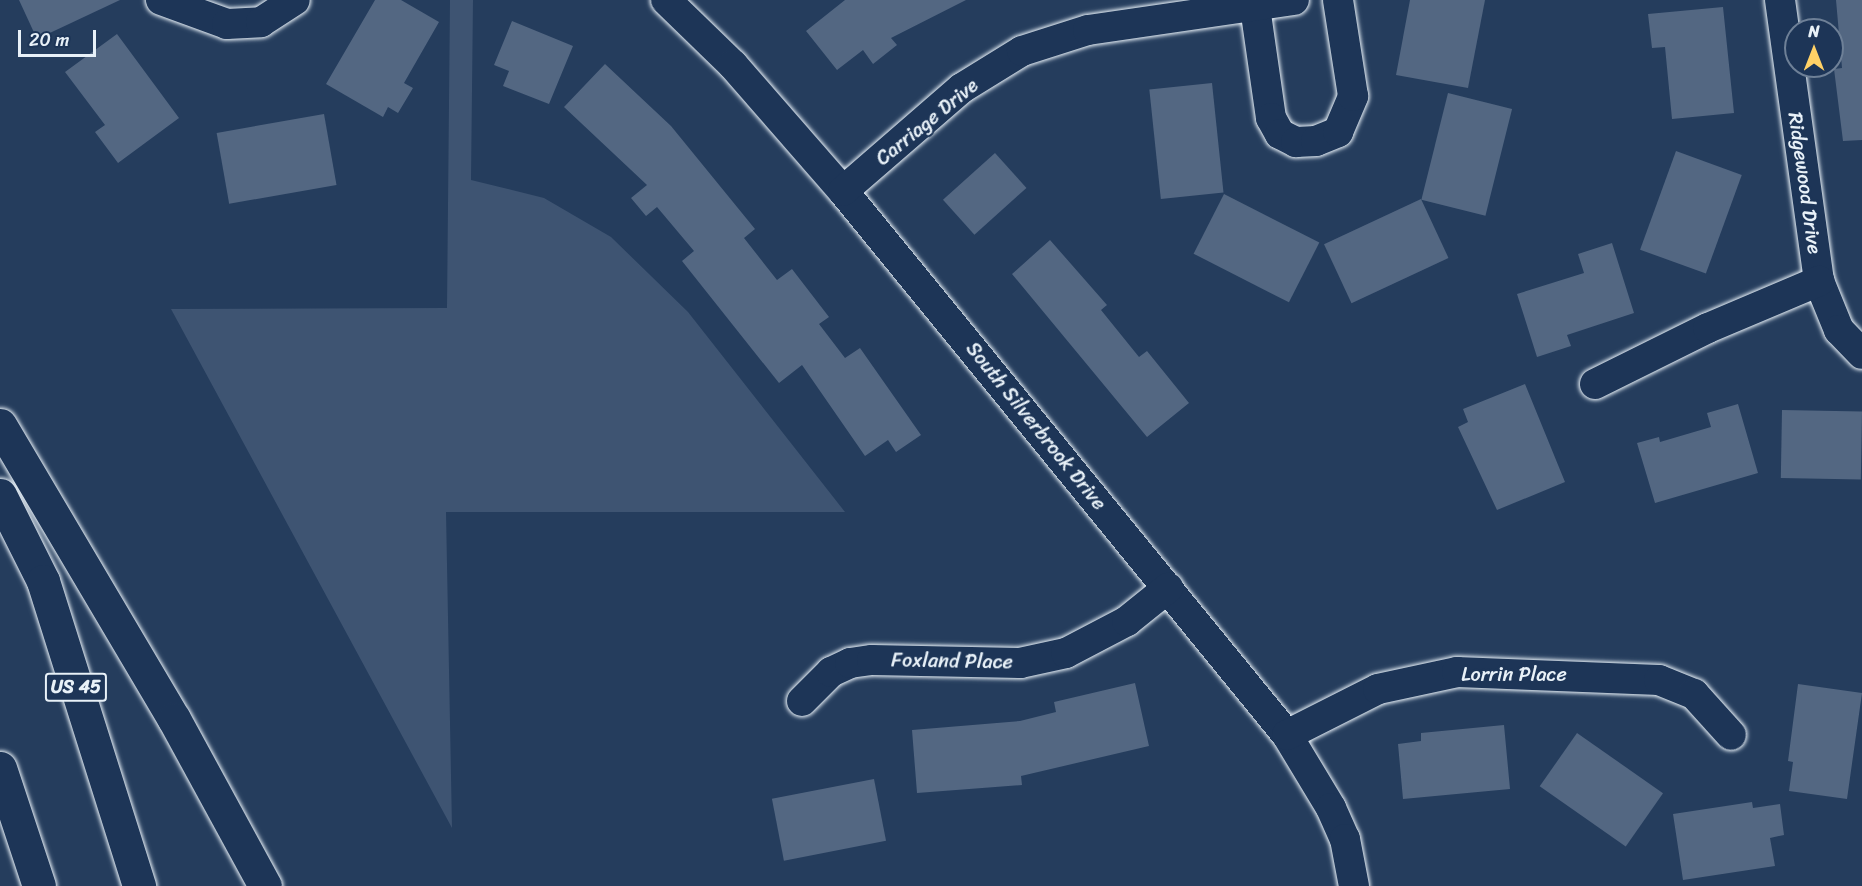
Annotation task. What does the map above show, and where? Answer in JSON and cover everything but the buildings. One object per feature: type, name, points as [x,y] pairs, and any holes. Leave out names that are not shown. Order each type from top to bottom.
[{"type":"highway","points":[[0,425],[174,720],[265,886]]},
{"type":"highway","name":"US 45","points":[[0,495],[43,581],[139,886]]},
{"type":"highway","points":[[0,768],[39,886]]},
{"type":"street","points":[[161,0],[226,24],[261,22],[295,0]]},
{"type":"street","name":"South Silverbrook Drive","points":[[666,0],[733,66],[843,191],[1287,735],[1336,819],[1354,886]]},
{"type":"street","name":"Carriage Drive","points":[[843,191],[962,88],[1022,51],[1088,30],[1294,0]]},
{"type":"street","points":[[1255,7],[1272,118],[1280,134],[1296,142],[1316,141],[1338,132],[1353,96],[1338,0]]},
{"type":"street","name":"Ridgewood Drive","points":[[1780,0],[1819,281],[1839,330],[1862,354]]},
{"type":"street","points":[[1595,384],[1708,328],[1819,281]]},
{"type":"street","name":"Foxland Place","points":[[802,701],[831,672],[850,663],[872,660],[1020,663],[1066,652],[1127,621],[1168,588]]},
{"type":"street","name":"Lorrin Place","points":[[1287,735],[1334,708],[1405,681],[1457,672],[1497,672],[1659,680],[1694,694],[1731,735]]},
{"type":"shaded area","points":[[450,0],[473,0],[471,180],[544,198],[611,237],[688,312],[845,512],[446,512],[452,828],[171,309],[447,308]]}]
